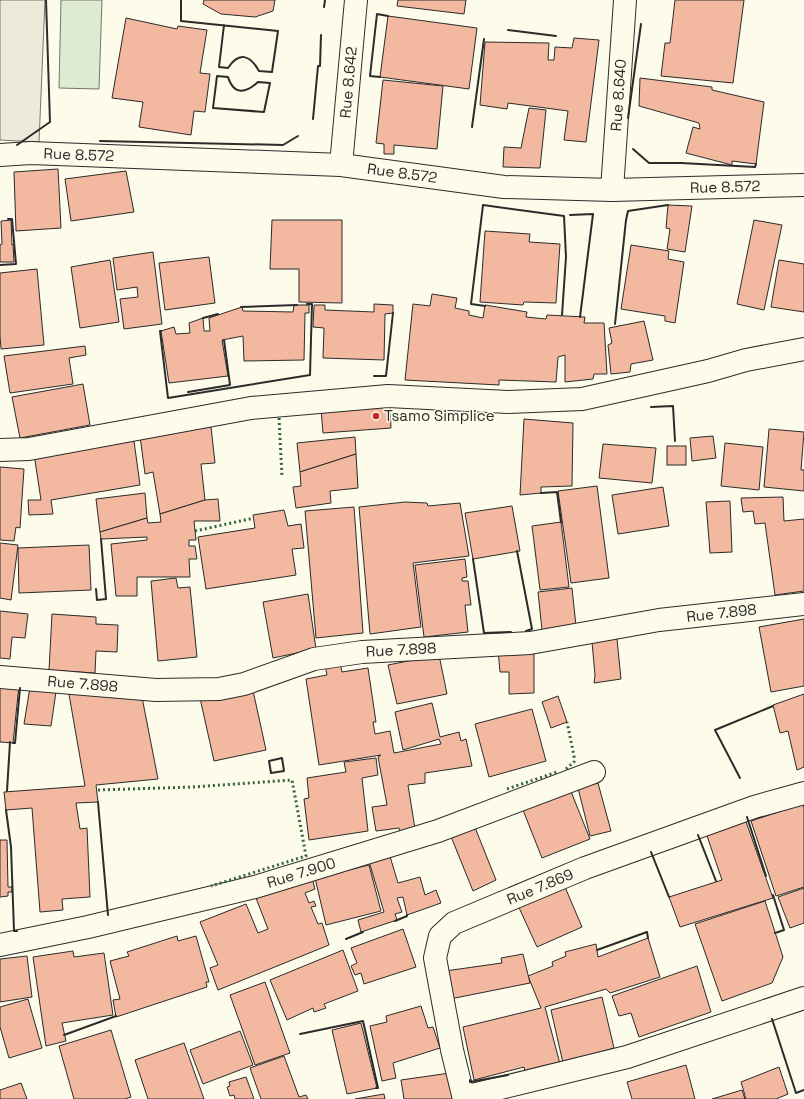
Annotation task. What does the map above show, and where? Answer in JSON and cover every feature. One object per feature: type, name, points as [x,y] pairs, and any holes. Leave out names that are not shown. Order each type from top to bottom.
[{"type":"street","name":"Rue 8.642","points":[[341,165],[356,0]]},
{"type":"street","name":"Rue 8.640","points":[[612,190],[624,0]]},
{"type":"street","name":"Rue 8.572","points":[[0,155],[31,153],[341,165],[504,187],[612,190],[804,185]]},
{"type":"street","points":[[0,450],[29,449],[259,407],[388,396],[508,402],[582,399],[708,371],[746,360],[804,349]]},
{"type":"street","name":"Rue 7.898","points":[[0,677],[156,690],[219,689],[244,684],[314,659],[362,652],[530,643],[659,620],[804,604]]},
{"type":"street","name":"Rue 7.900","points":[[0,945],[88,927],[255,887],[438,831],[594,772]]},
{"type":"street","name":"Rue 7.869","points":[[464,1098],[452,1050],[435,958],[440,936],[454,923],[592,865],[754,806],[804,793]]},
{"type":"street","points":[[464,1098],[627,1056],[804,998]]},
{"type":"green space","points":[[61,0],[102,0],[99,89],[59,88]]},
{"type":"shaded area","points":[[0,0],[45,0],[39,142],[0,140]]},
{"type":"building","points":[[204,0],[275,0],[273,11],[255,17],[221,14],[203,4]]},
{"type":"building","points":[[398,0],[466,0],[464,14],[397,6]]},
{"type":"building","points":[[675,0],[744,0],[733,83],[661,76],[665,43],[670,43]]},
{"type":"building","points":[[388,16],[477,28],[469,89],[380,77]]},
{"type":"building","points":[[126,18],[177,29],[178,26],[207,30],[200,73],[210,74],[205,112],[194,111],[191,135],[139,127],[143,102],[112,98]]},
{"type":"building","points":[[574,38],[599,40],[586,142],[564,140],[568,111],[508,103],[507,109],[480,105],[485,42],[549,43],[548,60],[554,60],[555,47],[572,48]]},
{"type":"building","points":[[640,78],[712,87],[712,90],[764,102],[756,164],[732,161],[732,165],[686,153],[693,127],[700,129],[699,123],[639,106]]},
{"type":"building","points":[[383,80],[443,86],[437,149],[394,145],[394,154],[384,154],[384,144],[376,143]]},
{"type":"building","points":[[529,108],[546,110],[540,168],[503,167],[504,147],[521,148]]},
{"type":"building","points":[[58,169],[61,228],[16,231],[14,172]]},
{"type":"building","points":[[126,171],[134,212],[71,221],[65,179]]},
{"type":"building","points":[[668,205],[692,206],[685,252],[667,249],[670,229],[666,228]]},
{"type":"building","points":[[11,220],[14,262],[0,262],[0,245],[2,244],[1,221]]},
{"type":"building","points":[[272,220],[342,220],[342,303],[299,302],[299,269],[270,269]]},
{"type":"building","points":[[754,220],[782,225],[764,310],[737,304]]},
{"type":"building","points":[[485,231],[530,234],[529,242],[560,244],[556,303],[524,302],[523,305],[480,302]]},
{"type":"building","points":[[631,245],[669,251],[668,259],[684,262],[675,323],[665,321],[665,316],[621,309]]},
{"type":"building","points":[[153,252],[162,324],[124,329],[120,299],[138,297],[137,287],[117,290],[113,258]]},
{"type":"building","points":[[209,257],[215,303],[165,310],[159,263]]},
{"type":"building","points":[[110,260],[119,322],[80,328],[71,267]]},
{"type":"building","points":[[779,260],[804,264],[804,312],[771,307]]},
{"type":"building","points":[[37,269],[44,345],[1,349],[0,273]]},
{"type":"building","points":[[432,294],[457,298],[455,308],[469,311],[469,315],[483,318],[485,305],[527,312],[526,317],[546,319],[547,315],[585,317],[584,323],[604,323],[607,374],[594,374],[593,379],[565,382],[565,355],[558,357],[556,382],[499,380],[499,385],[405,380],[413,304],[430,306]]},
{"type":"building","points":[[374,304],[393,305],[393,313],[385,314],[384,360],[323,358],[324,328],[313,327],[314,305],[325,305],[325,310],[374,312]]},
{"type":"building","points":[[294,305],[309,305],[309,313],[305,313],[304,360],[244,361],[243,336],[222,340],[228,376],[169,383],[161,331],[174,327],[176,334],[190,333],[189,323],[203,318],[204,331],[210,331],[209,318],[242,307],[243,311],[293,312]]},
{"type":"building","points":[[644,321],[653,360],[631,364],[630,372],[611,374],[608,345],[612,343],[609,328]]},
{"type":"building","points":[[85,346],[86,355],[69,358],[73,384],[10,393],[4,356]]},
{"type":"building","points":[[83,384],[90,425],[20,438],[12,397]]},
{"type":"building","points":[[390,405],[391,428],[323,433],[321,409]]},
{"type":"building","points":[[524,419],[573,423],[572,486],[541,487],[541,493],[520,495]]},
{"type":"building","points":[[211,427],[215,463],[201,464],[205,500],[160,514],[153,472],[145,474],[140,436]]},
{"type":"building","points":[[769,429],[804,432],[801,470],[804,470],[804,491],[764,487]]},
{"type":"building","points":[[713,436],[716,458],[692,461],[690,438]]},
{"type":"building","points":[[355,437],[356,454],[300,472],[297,443]]},
{"type":"building","points":[[134,441],[140,485],[51,500],[53,514],[29,515],[28,500],[41,500],[34,454]]},
{"type":"building","points":[[725,443],[763,447],[759,490],[721,486]]},
{"type":"building","points":[[603,444],[656,448],[652,483],[599,478]]},
{"type":"building","points":[[667,446],[686,446],[686,465],[667,465]]},
{"type":"building","points":[[356,454],[358,488],[330,491],[331,503],[296,508],[293,487],[301,486],[300,472]]},
{"type":"building","points":[[0,467],[24,469],[20,528],[16,527],[14,541],[0,540]]},
{"type":"building","points":[[597,486],[609,578],[571,583],[558,491]]},
{"type":"building","points":[[663,487],[669,526],[618,534],[612,495]]},
{"type":"building","points":[[145,493],[147,518],[100,532],[96,499]]},
{"type":"building","points":[[783,497],[784,521],[804,519],[804,591],[775,595],[765,523],[755,524],[753,511],[743,512],[741,498]]},
{"type":"building","points":[[218,499],[220,521],[194,521],[196,540],[189,540],[189,546],[195,546],[197,559],[189,559],[190,577],[137,577],[137,596],[116,596],[111,544],[147,540],[147,537],[101,539],[100,532],[147,518],[148,523],[161,522],[160,514],[205,500]]},
{"type":"building","points":[[730,501],[732,552],[710,553],[706,502]]},
{"type":"building","points":[[405,502],[427,503],[428,506],[460,503],[469,556],[413,563],[421,627],[370,634],[359,507]]},
{"type":"building","points":[[512,506],[520,551],[473,559],[465,513]]},
{"type":"building","points":[[354,507],[363,633],[316,638],[305,511]]},
{"type":"building","points":[[284,510],[288,526],[301,524],[304,548],[292,549],[296,575],[206,589],[198,537],[255,528],[253,515]]},
{"type":"building","points":[[561,522],[569,587],[540,590],[532,526]]},
{"type":"building","points":[[0,543],[18,545],[11,600],[0,598]]},
{"type":"building","points":[[89,545],[91,590],[19,593],[18,548]]},
{"type":"building","points":[[465,559],[467,577],[462,578],[462,581],[468,581],[471,605],[465,605],[468,632],[424,637],[415,565]]},
{"type":"building","points":[[176,578],[178,588],[190,587],[197,657],[158,661],[151,581]]},
{"type":"building","points":[[572,588],[576,626],[542,630],[538,592]]},
{"type":"building","points":[[308,594],[316,649],[273,658],[263,602]]},
{"type":"building","points":[[0,611],[28,614],[25,638],[12,637],[10,659],[0,658]]},
{"type":"building","points":[[52,614],[96,617],[96,624],[118,625],[117,652],[96,651],[95,673],[49,670]]},
{"type":"building","points":[[804,619],[804,686],[771,692],[759,627]]},
{"type":"building","points":[[617,639],[621,679],[594,683],[595,675],[592,642]]},
{"type":"building","points":[[534,649],[534,693],[509,694],[509,672],[500,672],[498,650]]},
{"type":"building","points":[[439,655],[447,694],[397,704],[388,665]]},
{"type":"building","points":[[340,662],[342,672],[368,668],[376,722],[373,722],[375,734],[390,731],[394,753],[441,744],[439,739],[403,750],[395,712],[432,703],[440,737],[459,732],[461,741],[466,739],[472,766],[425,773],[425,783],[408,785],[416,835],[401,837],[399,828],[376,831],[372,807],[387,805],[378,757],[381,755],[319,765],[306,679],[327,675],[325,665]]},
{"type":"building","points":[[31,681],[57,685],[51,726],[24,724]]},
{"type":"building","points":[[0,683],[19,685],[13,743],[0,742]]},
{"type":"building","points":[[67,683],[141,692],[158,779],[96,785],[98,802],[76,803],[80,829],[87,828],[90,897],[62,899],[63,910],[40,912],[32,808],[6,810],[4,792],[85,786]]},
{"type":"building","points":[[252,686],[266,750],[214,761],[200,698]]},
{"type":"building","points":[[804,694],[804,767],[797,770],[788,731],[780,733],[773,705]]},
{"type":"building","points":[[558,696],[567,722],[551,728],[542,702]]},
{"type":"building","points":[[532,709],[546,761],[489,777],[475,724]]},
{"type":"building","points":[[376,758],[378,775],[362,778],[368,831],[309,840],[304,799],[309,798],[307,778],[346,772],[344,762]]},
{"type":"building","points":[[598,783],[611,831],[590,836],[578,788]]},
{"type":"building","points":[[570,789],[590,839],[542,858],[521,805]]},
{"type":"building","points":[[803,804],[804,887],[776,896],[751,821]]},
{"type":"building","points":[[744,816],[773,898],[680,927],[669,897],[722,880],[705,830]]},
{"type":"building","points":[[474,825],[496,880],[473,891],[450,834]]},
{"type":"building","points":[[0,840],[7,840],[8,887],[12,887],[12,892],[8,892],[8,896],[0,897]]},
{"type":"building","points":[[389,853],[398,883],[420,877],[425,895],[436,890],[441,903],[407,915],[403,897],[397,898],[402,912],[395,914],[397,920],[361,932],[358,920],[384,912],[368,858]]},
{"type":"building","points":[[369,865],[381,911],[326,925],[315,878]]},
{"type":"building","points":[[311,874],[315,889],[305,893],[309,903],[314,901],[316,906],[311,907],[318,924],[322,923],[329,945],[218,990],[210,968],[218,965],[200,922],[246,904],[258,933],[268,929],[256,898]]},
{"type":"building","points":[[562,880],[582,927],[537,947],[516,901]]},
{"type":"building","points":[[804,888],[804,923],[790,928],[778,897]]},
{"type":"building","points":[[765,901],[783,957],[772,983],[722,1001],[695,924]]},
{"type":"building","points":[[403,929],[416,967],[364,984],[361,973],[355,975],[351,966],[357,963],[351,948]]},
{"type":"building","points":[[177,936],[178,941],[196,936],[209,982],[206,982],[207,987],[116,1017],[113,1000],[120,999],[110,961],[129,956],[127,952]]},
{"type":"building","points":[[648,938],[660,977],[610,993],[606,989],[545,1007],[560,1064],[525,1072],[524,1067],[474,1080],[463,1027],[541,1008],[528,976],[553,966],[552,962],[566,956],[565,952],[596,944],[598,957]]},
{"type":"building","points":[[343,950],[358,991],[324,1004],[326,1008],[314,1012],[313,1008],[287,1020],[270,980]]},
{"type":"building","points":[[73,951],[74,957],[104,953],[113,1015],[62,1023],[66,1041],[46,1046],[33,957]]},
{"type":"building","points":[[523,954],[530,983],[450,999],[445,971],[502,963],[501,958]]},
{"type":"building","points":[[27,956],[32,997],[0,1002],[0,959]]},
{"type":"building","points":[[697,966],[711,1012],[639,1037],[631,1013],[619,1016],[612,996]]},
{"type":"building","points":[[265,982],[290,1053],[255,1065],[230,995]]},
{"type":"building","points":[[602,997],[614,1048],[563,1063],[551,1010]]},
{"type":"building","points":[[28,999],[42,1048],[9,1058],[0,1027],[0,1007]]},
{"type":"building","points":[[421,1006],[428,1028],[433,1027],[440,1048],[393,1063],[396,1078],[382,1081],[370,1026],[387,1022],[386,1016]]},
{"type":"building","points":[[361,1023],[377,1088],[347,1094],[332,1030]]},
{"type":"building","points":[[111,1030],[131,1097],[125,1099],[74,1099],[59,1046]]},
{"type":"building","points":[[240,1031],[253,1065],[203,1084],[190,1050]]},
{"type":"building","points":[[184,1043],[204,1099],[148,1099],[135,1060]]},
{"type":"building","points":[[284,1056],[299,1097],[306,1095],[308,1099],[261,1099],[250,1068]]},
{"type":"building","points":[[686,1065],[695,1099],[632,1099],[627,1082]]},
{"type":"building","points":[[779,1067],[788,1094],[776,1099],[746,1099],[741,1082]]},
{"type":"building","points":[[450,1073],[453,1099],[404,1099],[401,1080]]},
{"type":"building","points":[[246,1077],[254,1099],[235,1099],[234,1095],[230,1096],[227,1087],[230,1086],[229,1082]]},
{"type":"building","points":[[21,1083],[27,1099],[0,1099],[0,1090]]},
{"type":"building","points":[[742,1090],[745,1099],[712,1099]]},
{"type":"building","points":[[384,1094],[385,1099],[355,1099]]},
{"type":"hedge","points":[[279,418],[282,477]]},
{"type":"hedge","points":[[195,531],[254,518]]},
{"type":"hedge","points":[[566,769],[574,762],[567,722]]},
{"type":"hedge","points":[[507,789],[557,772]]},
{"type":"hedge","points":[[98,790],[193,787],[292,780],[306,856],[211,886]]},
{"type":"wall","points":[[17,145],[50,122],[46,0]]},
{"type":"wall","points":[[181,0],[181,21],[278,31],[272,72],[259,71],[252,61],[244,57],[236,59],[228,68],[219,67],[224,25]]},
{"type":"wall","points":[[324,7],[325,0]]},
{"type":"wall","points":[[380,77],[370,76],[377,14],[388,16]]},
{"type":"wall","points":[[628,118],[641,24]]},
{"type":"wall","points":[[508,30],[556,36]]},
{"type":"wall","points":[[313,119],[318,66],[320,66],[321,35]]},
{"type":"wall","points":[[472,127],[484,39]]},
{"type":"wall","points":[[217,76],[228,77],[234,87],[241,91],[249,89],[258,82],[270,83],[264,112],[213,108],[217,76]]},
{"type":"wall","points":[[100,141],[283,145],[298,136]]},
{"type":"wall","points":[[633,149],[649,163],[681,163],[755,167],[756,164]]},
{"type":"wall","points":[[485,306],[471,304],[483,205],[564,216],[566,257],[562,315]]},
{"type":"wall","points":[[615,324],[628,211],[668,205]]},
{"type":"wall","points":[[570,215],[593,214],[580,317]]},
{"type":"wall","points":[[0,265],[16,264],[12,219],[8,219]]},
{"type":"wall","points":[[161,331],[168,398],[310,375],[312,304],[307,304]]},
{"type":"wall","points":[[241,307],[297,305]]},
{"type":"wall","points":[[374,376],[386,376],[393,313]]},
{"type":"wall","points":[[203,318],[218,314]]},
{"type":"wall","points":[[188,392],[230,385],[224,340]]},
{"type":"wall","points":[[651,407],[673,406],[675,441]]},
{"type":"wall","points":[[541,493],[557,492],[561,522]]},
{"type":"wall","points":[[96,589],[97,600],[106,599],[101,539]]},
{"type":"wall","points":[[517,551],[532,629],[526,631]]},
{"type":"wall","points":[[473,559],[484,633],[511,632]]},
{"type":"wall","points":[[13,743],[15,743],[20,688]]},
{"type":"wall","points":[[740,778],[715,730],[773,706]]},
{"type":"wall","points":[[7,791],[10,742]]},
{"type":"wall","points":[[282,758],[284,771],[271,773],[269,761],[282,758]]},
{"type":"wall","points":[[98,802],[108,915]]},
{"type":"wall","points":[[6,810],[11,847],[14,931],[17,931]]},
{"type":"wall","points":[[747,817],[766,876]]},
{"type":"wall","points":[[698,835],[716,881]]},
{"type":"wall","points":[[651,852],[669,897]]},
{"type":"wall","points":[[773,895],[784,930],[775,933]]},
{"type":"wall","points":[[395,921],[407,915]]},
{"type":"wall","points":[[346,939],[363,932]]},
{"type":"wall","points":[[597,950],[647,932],[648,938]]},
{"type":"wall","points":[[64,1035],[116,1016]]},
{"type":"wall","points":[[772,1019],[796,1093],[804,1090]]},
{"type":"wall","points":[[300,1034],[363,1021],[378,1088],[376,1088]]},
{"type":"wall","points":[[470,1080],[470,1082],[508,1075]]},
{"type":"place","name":"Tsamo Simplice","points":[[376,416]]}]
